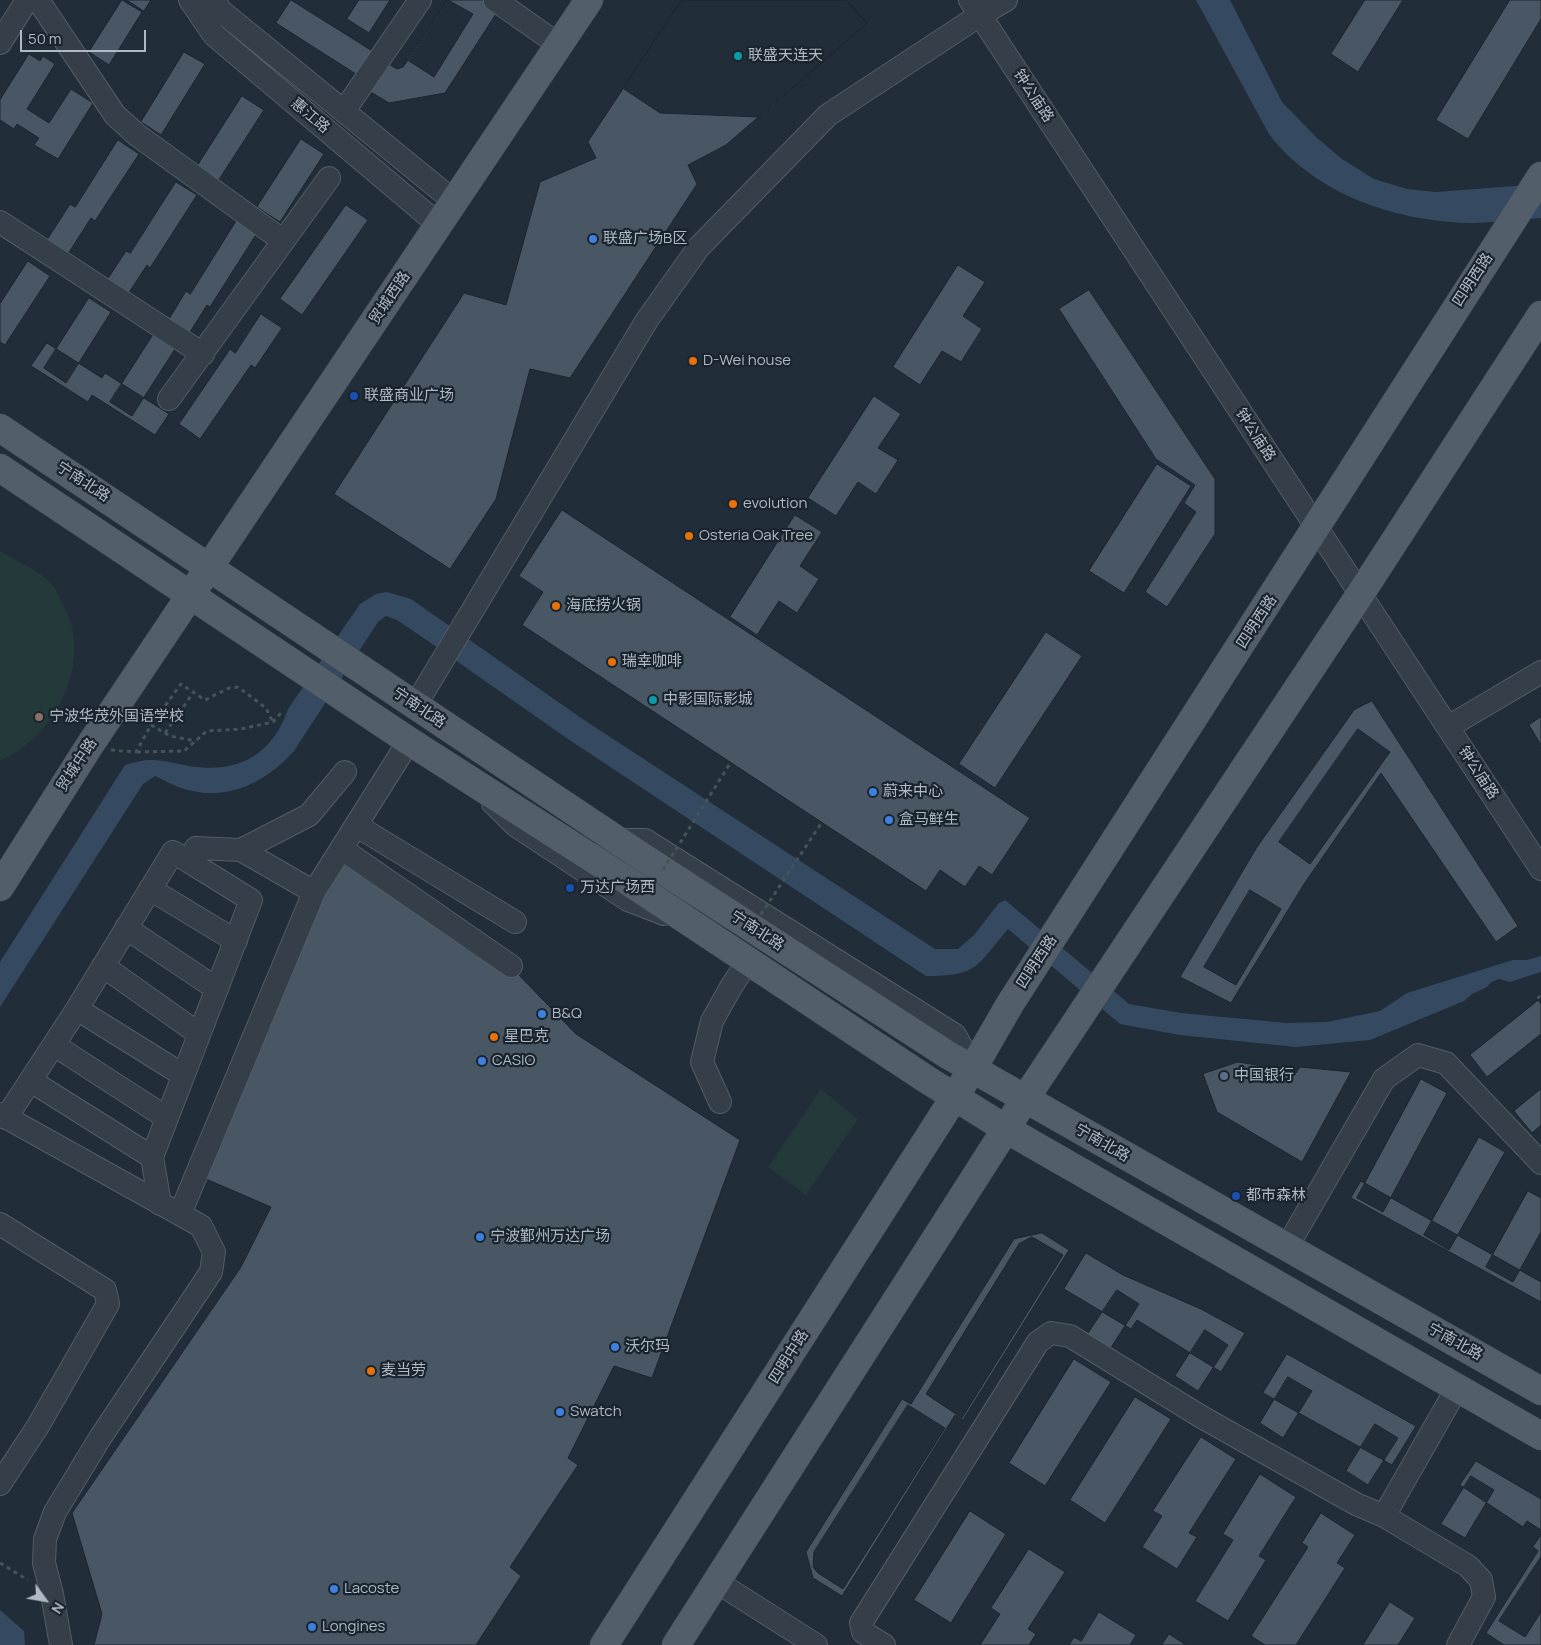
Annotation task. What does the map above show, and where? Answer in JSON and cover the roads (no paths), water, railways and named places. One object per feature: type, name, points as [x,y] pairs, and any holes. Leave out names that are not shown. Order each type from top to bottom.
[{"type":"main road","name":"贸城西路","points":[[190,595],[589,0]]},
{"type":"main road","name":"四明西路","points":[[973,1068],[1010,1004],[1317,529],[1465,292],[1541,176]]},
{"type":"main road","points":[[676,1645],[1025,1099],[1361,593],[1541,315]]},
{"type":"main road","name":"宁南北路","points":[[0,428],[210,566],[415,706],[663,870],[973,1068],[1541,1391]]},
{"type":"main road","name":"宁南北路","points":[[0,468],[409,741],[1006,1129]]},
{"type":"main road","name":"贸城中路","points":[[0,887],[88,748],[190,595]]},
{"type":"main road","name":"四明中路","points":[[604,1645],[973,1068]]},
{"type":"main road","points":[[1006,1129],[1541,1436]]},
{"type":"street","points":[[0,43],[27,0]]},
{"type":"street","points":[[38,0],[115,115],[137,135],[282,240]]},
{"type":"street","name":"惠江路","points":[[190,0],[214,35],[439,225]]},
{"type":"street","name":"惠江路","points":[[214,0],[221,11],[455,202]]},
{"type":"street","points":[[344,111],[420,0]]},
{"type":"street","points":[[495,0],[559,45]]},
{"type":"street","points":[[415,706],[642,328],[699,247],[828,115],[975,7],[1006,0]]},
{"type":"street","name":"钟公庙路","points":[[975,7],[1541,869]]},
{"type":"street","points":[[169,399],[203,354],[282,240],[329,178]]},
{"type":"street","points":[[0,222],[203,354]]},
{"type":"street","points":[[1448,727],[1541,672]]},
{"type":"street","points":[[170,1209],[314,892],[409,741]]},
{"type":"street","points":[[241,850],[309,815],[345,772]]},
{"type":"street","points":[[357,826],[516,922]]},
{"type":"street","points":[[618,840],[645,840],[955,1035],[973,1068]]},
{"type":"street","points":[[188,861],[196,848],[241,850],[314,892]]},
{"type":"street","points":[[342,849],[511,966]]},
{"type":"street","points":[[60,1645],[52,1594],[44,1564],[45,1539],[55,1512],[100,1438],[211,1272],[214,1252],[200,1226],[3,1116],[31,1081],[54,1046],[173,852],[251,900],[152,1157]]},
{"type":"street","points":[[150,889],[236,941]]},
{"type":"street","points":[[126,928],[217,988]]},
{"type":"street","points":[[720,1102],[702,1062],[712,1021],[748,961]]},
{"type":"street","points":[[103,966],[199,1034]]},
{"type":"street","points":[[77,1009],[183,1075]]},
{"type":"street","points":[[54,1046],[166,1118]]},
{"type":"street","points":[[1287,1248],[1384,1080],[1418,1055],[1446,1063],[1541,1162]]},
{"type":"street","points":[[31,1081],[152,1157],[170,1209]]},
{"type":"street","points":[[0,1224],[105,1290],[108,1304],[38,1426],[0,1484]]},
{"type":"street","points":[[884,1645],[863,1632],[861,1622],[1038,1342],[1052,1333],[1070,1336],[1200,1416],[1356,1504],[1384,1516],[1468,1566],[1482,1580],[1484,1597],[1458,1645]]},
{"type":"street","points":[[1384,1516],[1457,1388]]},
{"type":"street","points":[[716,1582],[816,1645]]},
{"type":"water","points":[[1196,0],[1230,0],[1282,102],[1316,137],[1342,159],[1374,179],[1407,189],[1436,192],[1541,184],[1541,218],[1476,223],[1418,218],[1362,202],[1310,174],[1288,156],[1269,134]]},
{"type":"water","points":[[387,592],[411,599],[584,720],[935,949],[958,949],[974,935],[999,903],[1005,900],[1129,1004],[1181,1013],[1287,1023],[1327,1022],[1380,1011],[1407,993],[1513,960],[1527,960],[1541,956],[1541,972],[1510,982],[1499,979],[1491,982],[1487,987],[1472,994],[1464,1001],[1370,1040],[1296,1047],[1180,1035],[1120,1024],[1008,929],[982,960],[967,971],[957,974],[926,976],[568,739],[397,620],[386,616],[378,622],[294,751],[258,781],[230,791],[215,793],[184,789],[155,776],[143,784],[0,1007],[0,962],[125,765],[151,760],[206,768],[237,764],[250,758],[273,739],[288,709],[360,604],[376,594]]},
{"type":"water","points":[[0,1610],[24,1631],[25,1645],[0,1645]]},
{"type":"place","name":"联盛天连天","points":[[738,56]]},
{"type":"place","name":"联盛广场B区","points":[[593,239]]},
{"type":"place","name":"D-Wei house","points":[[693,361]]},
{"type":"place","name":"联盛商业广场","points":[[354,396]]},
{"type":"place","name":"evolution","points":[[733,504]]},
{"type":"place","name":"Osteria Oak Tree","points":[[689,536]]},
{"type":"place","name":"海底捞火锅","points":[[556,606]]},
{"type":"place","name":"瑞幸咖啡","points":[[612,662]]},
{"type":"place","name":"中影国际影城","points":[[653,700]]},
{"type":"place","name":"宁波华茂外国语学校","points":[[39,717]]},
{"type":"place","name":"蔚来中心","points":[[873,792]]},
{"type":"place","name":"盒马鲜生","points":[[889,820]]},
{"type":"place","name":"万达广场西","points":[[570,888]]},
{"type":"place","name":"B&Q","points":[[542,1014]]},
{"type":"place","name":"星巴克","points":[[494,1037]]},
{"type":"place","name":"CASIO","points":[[482,1061]]},
{"type":"place","name":"中国银行","points":[[1224,1076]]},
{"type":"place","name":"都市森林","points":[[1236,1196]]},
{"type":"place","name":"宁波鄞州万达广场","points":[[480,1237]]},
{"type":"place","name":"沃尔玛","points":[[615,1347]]},
{"type":"place","name":"麦当劳","points":[[371,1371]]},
{"type":"place","name":"Swatch","points":[[560,1412]]},
{"type":"place","name":"Lacoste","points":[[334,1589]]},
{"type":"place","name":"Longines","points":[[312,1627]]}]
